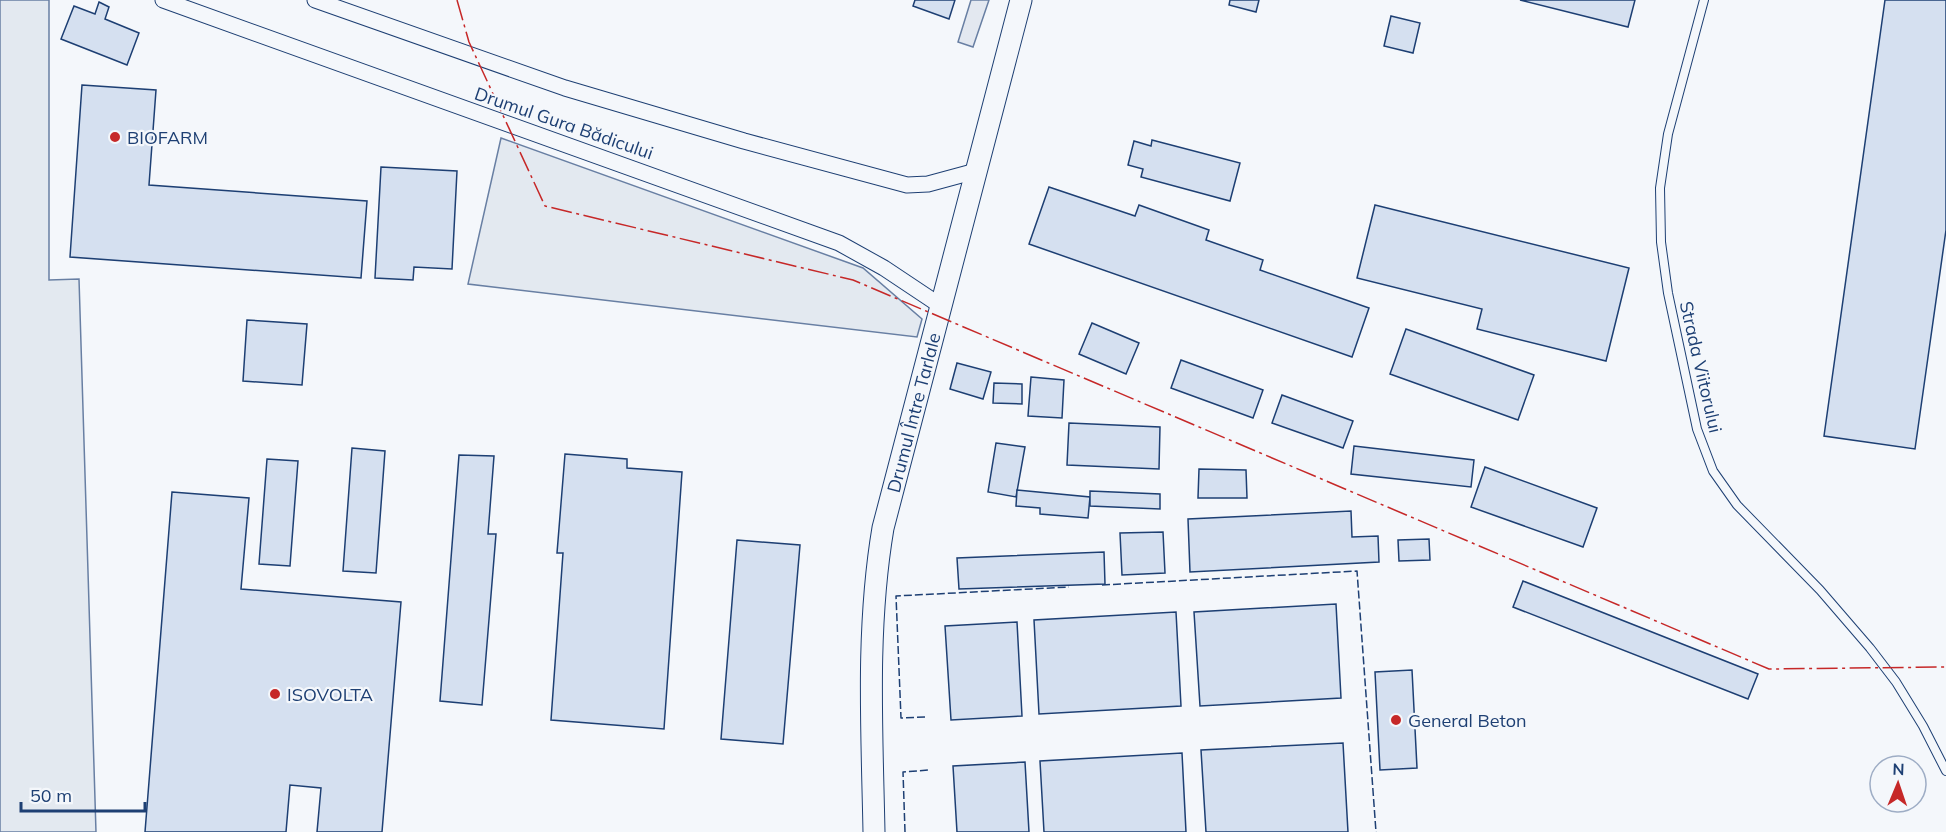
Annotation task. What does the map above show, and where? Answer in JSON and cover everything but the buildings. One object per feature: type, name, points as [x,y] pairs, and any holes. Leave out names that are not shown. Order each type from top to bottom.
[{"type":"main road","name":"Drumul Între Tarlale","points":[[874,832],[870,668],[877,565],[893,487],[1021,0]]},
{"type":"street","name":"Drumul Gura Bădicului","points":[[163,0],[839,243],[884,268],[940,306]]},
{"type":"street","name":"Drumul Gura Bădicului","points":[[315,0],[565,88],[744,141],[907,185],[928,184],[976,171]]},
{"type":"lane","name":"Strada Viitorului","points":[[1704,0],[1668,134],[1660,188],[1661,242],[1668,293],[1696,429],[1713,471],[1737,505],[1820,590],[1896,682],[1923,726],[1946,771]]},
{"type":"shaded area","points":[[0,0],[49,0],[49,280],[79,279],[96,832],[0,832]]},
{"type":"shaded area","points":[[971,0],[989,0],[973,47],[958,42]]},
{"type":"shaded area","points":[[501,138],[863,268],[922,319],[917,337],[468,284]]},
{"type":"fence","points":[[1102,585],[1357,571],[1376,832]]},
{"type":"fence","points":[[925,717],[901,718],[896,596],[1069,587]]},
{"type":"fence","points":[[905,832],[903,772],[928,770]]},
{"type":"power","points":[[457,0],[469,42],[545,206],[853,280],[1769,669],[1946,667]]},
{"type":"place","name":"BIOFARM","points":[[115,137]]},
{"type":"place","name":"ISOVOLTA","points":[[275,694]]},
{"type":"place","name":"General Beton","points":[[1396,720]]}]
